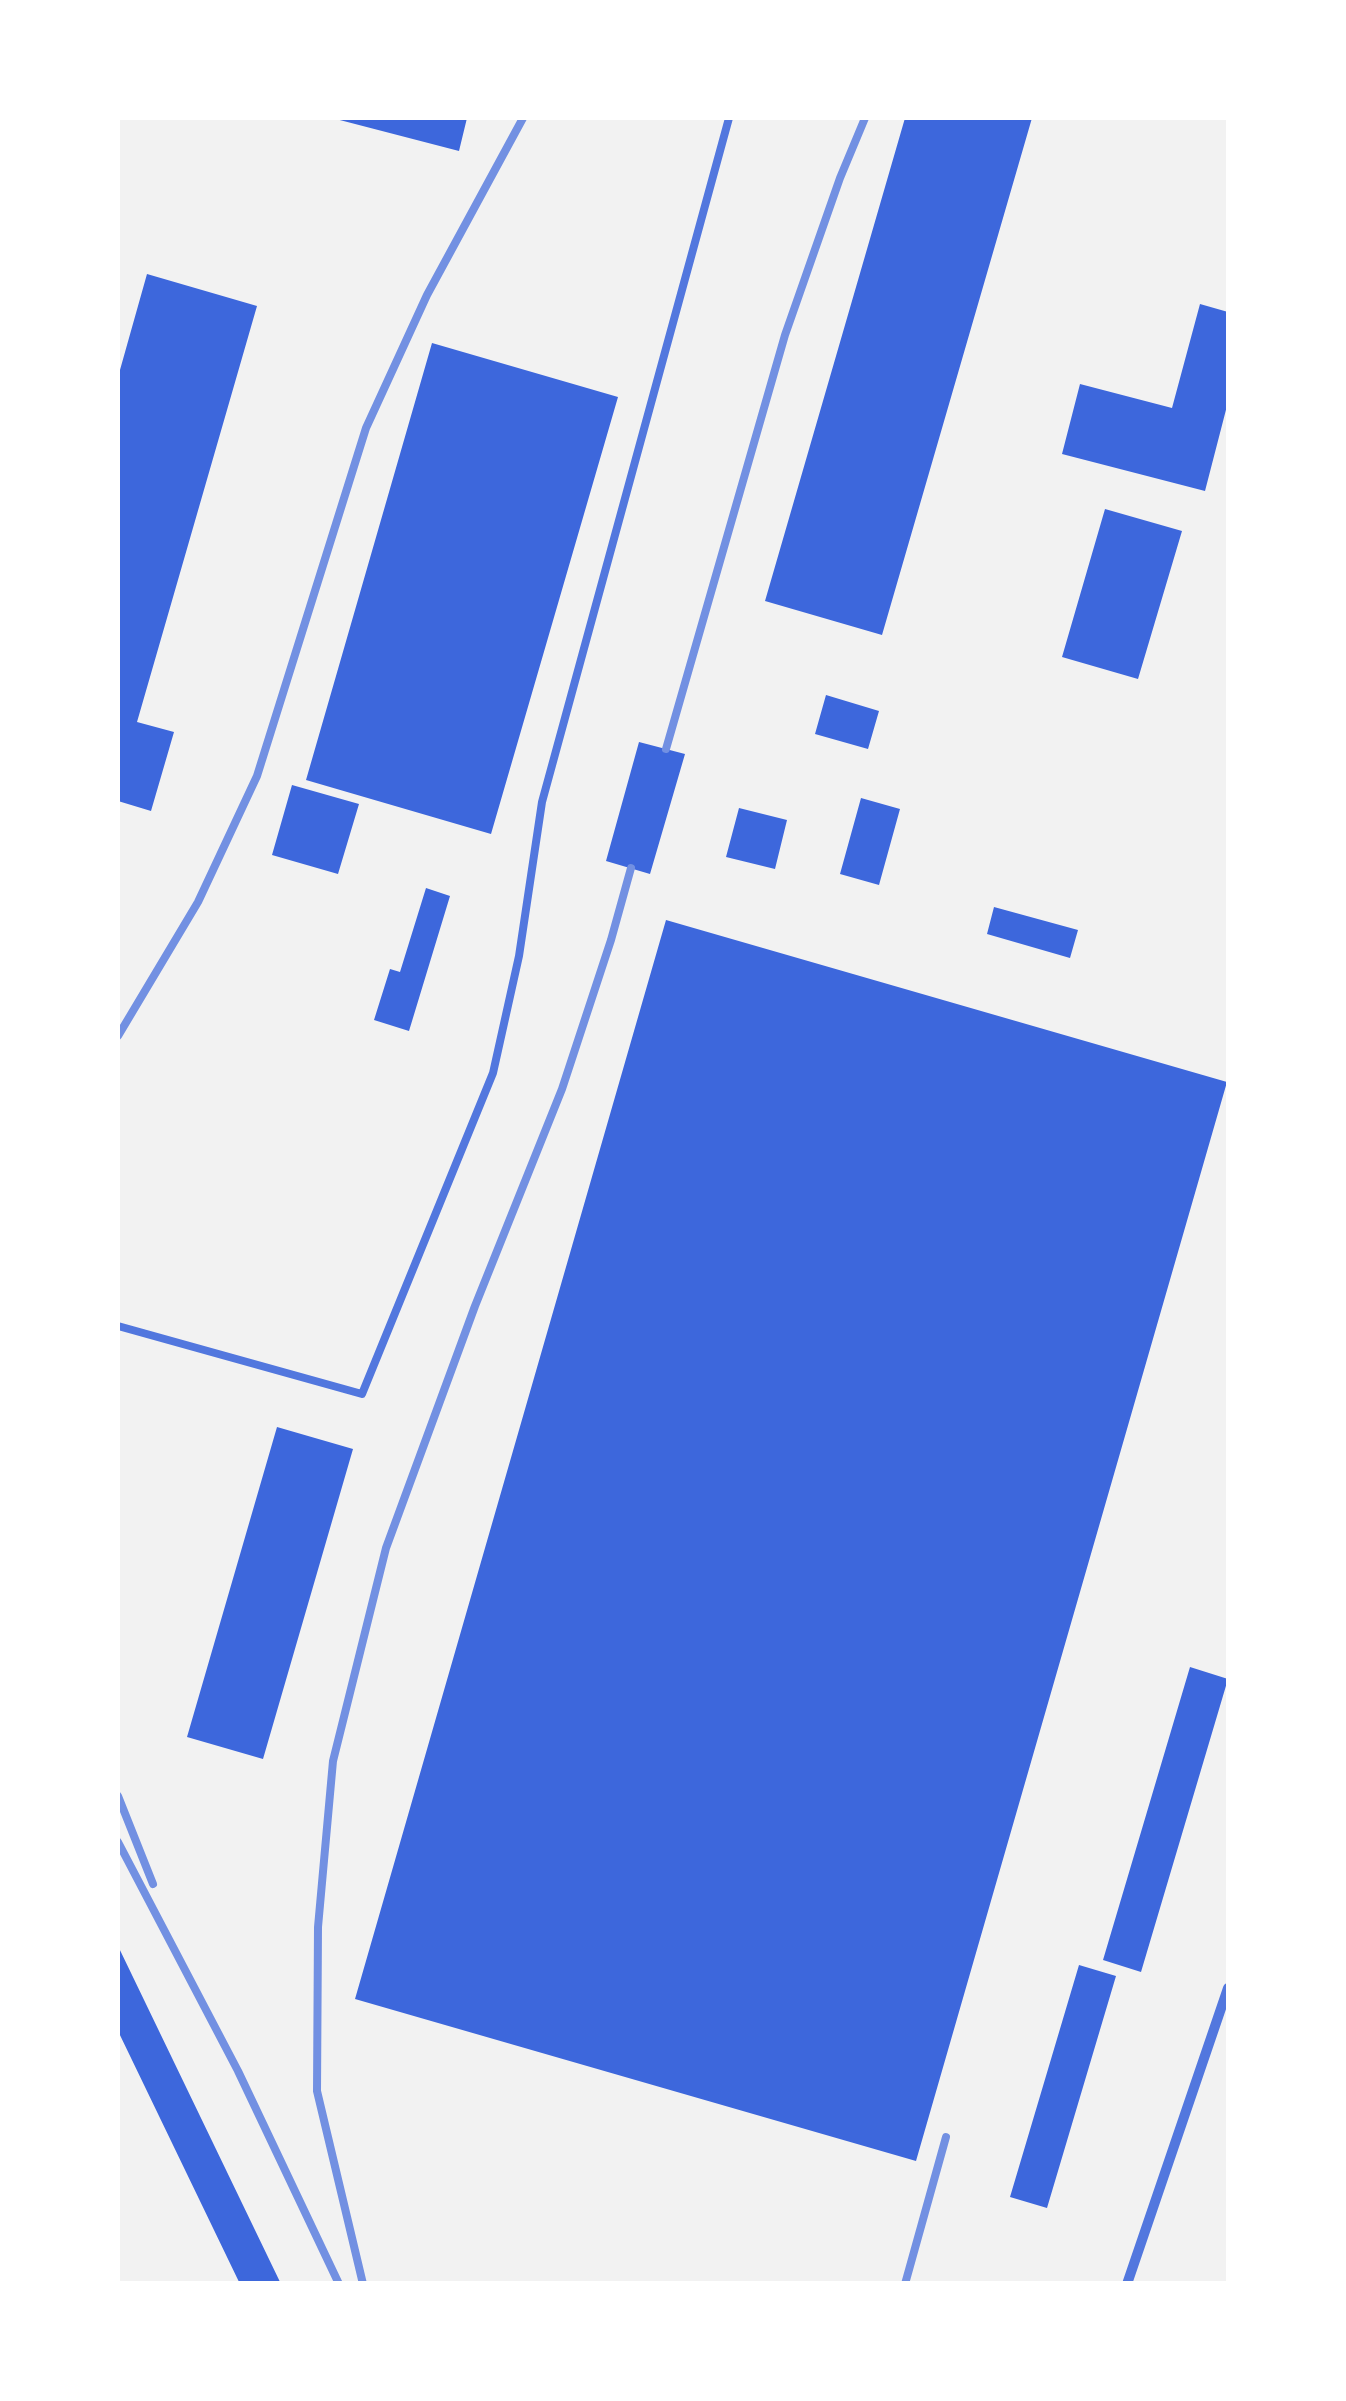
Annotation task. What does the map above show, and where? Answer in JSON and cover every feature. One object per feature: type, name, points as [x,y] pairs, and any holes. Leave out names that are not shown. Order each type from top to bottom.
[{"type":"street","points":[[1127,2284],[1228,1988]]},
{"type":"lane","points":[[118,1326],[362,1394],[493,1073],[520,956],[542,802],[729,118]]},
{"type":"building","points":[[332,118],[467,118],[459,151]]},
{"type":"building","points":[[905,118],[1032,118],[882,635],[765,601]]},
{"type":"building","points":[[147,274],[257,306],[137,722],[174,732],[151,811],[118,801],[118,377]]},
{"type":"building","points":[[1200,304],[1228,312],[1228,402],[1205,491],[1062,454],[1080,384],[1172,408]]},
{"type":"building","points":[[432,343],[618,397],[491,834],[306,780]]},
{"type":"building","points":[[1105,509],[1182,531],[1138,679],[1062,657]]},
{"type":"building","points":[[826,695],[879,711],[868,749],[815,734]]},
{"type":"building","points":[[639,742],[685,754],[650,874],[606,861]]},
{"type":"building","points":[[292,785],[359,804],[338,874],[272,855]]},
{"type":"building","points":[[861,798],[900,809],[879,885],[840,874]]},
{"type":"building","points":[[739,808],[787,820],[775,869],[726,857]]},
{"type":"building","points":[[426,888],[450,896],[409,1031],[374,1020],[390,969],[400,972]]},
{"type":"building","points":[[994,907],[1078,930],[1070,958],[987,934]]},
{"type":"building","points":[[666,920],[1227,1082],[916,2161],[355,1999]]},
{"type":"building","points":[[277,1427],[353,1449],[263,1759],[187,1737]]},
{"type":"building","points":[[1190,1667],[1228,1679],[1141,1972],[1103,1960]]},
{"type":"building","points":[[118,1946],[281,2284],[240,2284],[118,2031]]},
{"type":"building","points":[[1079,1965],[1116,1976],[1047,2208],[1010,2197]]},
{"type":"railway","points":[[118,1036],[198,902],[257,776],[366,428],[427,295],[523,118]]},
{"type":"railway","points":[[666,749],[785,335],[865,118]]},
{"type":"railway","points":[[363,2284],[317,2091],[318,1927],[333,1761],[386,1548],[475,1306],[562,1089],[631,868]]},
{"type":"railway","points":[[118,1796],[153,1884]]},
{"type":"railway","points":[[118,1842],[238,2071],[339,2284]]},
{"type":"railway","points":[[905,2284],[946,2137]]}]
